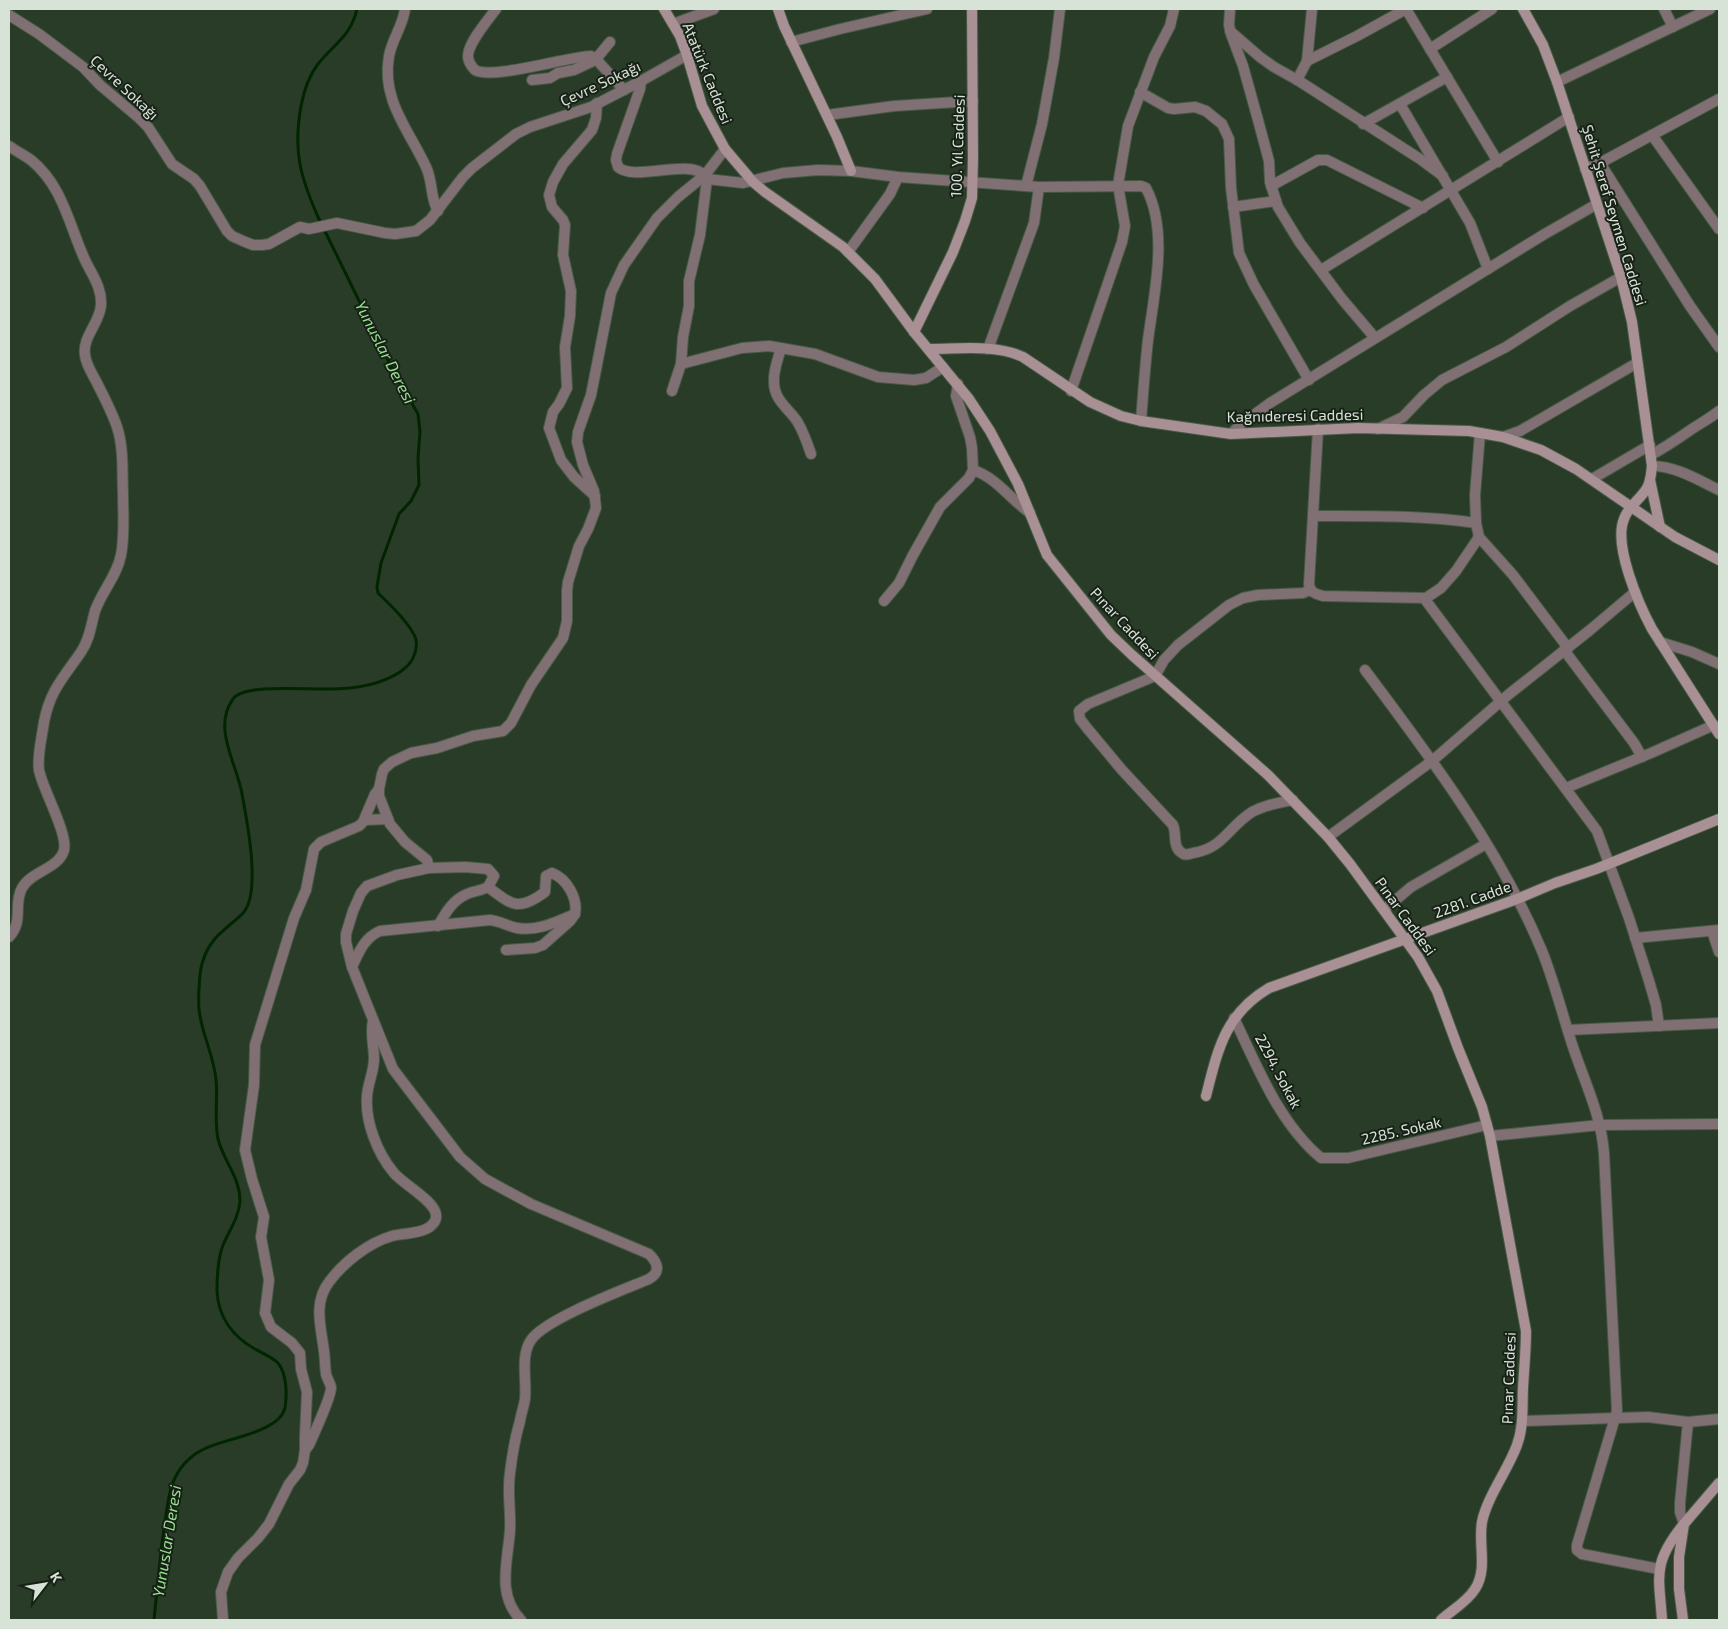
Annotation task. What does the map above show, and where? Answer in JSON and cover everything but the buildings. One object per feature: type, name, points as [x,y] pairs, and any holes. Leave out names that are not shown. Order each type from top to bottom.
[{"type":"street","points":[[405,9],[390,55],[388,73],[391,100],[430,174],[434,204],[438,211]]},
{"type":"street","points":[[496,9],[472,44],[469,52],[470,64],[478,72],[506,71],[590,56],[596,59],[624,90]]},
{"type":"street","name":"Atatürk Caddesi","points":[[664,9],[687,55],[702,106],[724,149],[753,182],[765,192],[848,252]]},
{"type":"street","points":[[673,24],[714,9]]},
{"type":"street","points":[[778,9],[791,42],[851,171]]},
{"type":"street","points":[[791,42],[927,9]]},
{"type":"street","name":"100. Yıl Caddesi","points":[[914,332],[953,252],[972,198],[972,9]]},
{"type":"street","points":[[1026,186],[1042,124],[1054,58],[1060,9]]},
{"type":"street","points":[[1071,391],[1122,242],[1125,226],[1118,185],[1128,126],[1154,57],[1170,26],[1174,9]]},
{"type":"street","points":[[1230,9],[1230,31],[1243,66],[1265,143],[1271,186],[1276,201],[1295,235],[1375,338]]},
{"type":"street","points":[[1297,80],[1307,61],[1312,9]]},
{"type":"street","points":[[1307,61],[1406,9],[1498,162]]},
{"type":"street","points":[[1430,49],[1492,9]]},
{"type":"street","name":"Şehit Şeref Seymen Caddesi","points":[[1523,9],[1542,45],[1557,82],[1621,277],[1632,322],[1651,455],[1650,480],[1646,489],[1630,506],[1621,529],[1624,555],[1643,614],[1717,729]]},
{"type":"street","points":[[1664,9],[1673,27]]},
{"type":"street","points":[[1557,82],[1710,9]]},
{"type":"street","name":"Çevre Sokağı","points":[[9,15],[39,34],[83,68],[139,118],[148,127],[172,164],[194,179],[200,186],[221,222],[232,236],[253,245],[269,244],[300,228],[342,223],[385,233],[416,231],[422,228],[438,211],[463,176],[516,134],[530,126],[581,111],[624,90],[687,55]]},
{"type":"street","points":[[1230,31],[1260,58],[1420,159],[1443,176]]},
{"type":"street","points":[[532,80],[550,78],[558,73],[574,70],[596,59],[610,42]]},
{"type":"street","points":[[1363,124],[1447,77]]},
{"type":"street","points":[[641,81],[616,160],[618,167],[628,172],[685,169],[701,172],[706,177],[743,183],[783,173],[851,171],[898,178],[1039,187],[1118,185],[1146,188],[1155,212],[1158,240],[1157,274],[1148,341],[1141,421]]},
{"type":"street","points":[[1140,92],[1168,108],[1195,107],[1206,111],[1222,124],[1228,139],[1237,242],[1244,265],[1308,380]]},
{"type":"street","points":[[826,115],[894,106],[973,101]]},
{"type":"street","points":[[1585,169],[1718,102]]},
{"type":"street","points":[[595,496],[574,477],[561,460],[549,428],[553,412],[560,404],[567,388],[565,347],[570,316],[571,291],[563,254],[565,225],[561,216],[552,207],[549,196],[553,182],[563,164],[592,130],[598,103]]},
{"type":"street","points":[[1400,104],[1474,232],[1488,269]]},
{"type":"street","points":[[1321,270],[1568,117]]},
{"type":"street","points":[[1652,135],[1719,228]]},
{"type":"street","points":[[9,146],[31,160],[55,185],[100,292],[101,306],[98,317],[85,343],[84,351],[86,362],[118,429],[122,456],[123,523],[121,555],[117,570],[95,610],[89,636],[82,651],[54,688],[45,718],[39,770],[62,834],[64,848],[60,857],[52,865],[28,880],[21,888],[18,919],[14,932],[9,938]]},
{"type":"street","points":[[223,1620],[221,1592],[228,1572],[269,1524],[290,1484],[300,1470],[305,1450],[307,1392],[301,1369],[300,1353],[292,1343],[271,1327],[265,1313],[269,1280],[261,1237],[264,1217],[248,1168],[245,1142],[254,1085],[253,1053],[294,918],[306,890],[314,849],[321,842],[359,826],[365,820],[375,794],[379,789],[384,769],[398,758],[466,738],[499,733],[511,723],[531,685],[560,644],[565,633],[567,621],[568,582],[579,546],[594,514],[595,496],[578,450],[578,432],[591,395],[612,287],[624,265],[657,218],[678,197],[706,177],[724,149]]},
{"type":"street","points":[[1271,186],[1318,160],[1327,160],[1422,208]]},
{"type":"street","points":[[1600,163],[1690,306],[1719,348]]},
{"type":"street","points":[[672,391],[681,364],[683,337],[689,306],[689,281],[700,235],[706,177]]},
{"type":"street","points":[[848,252],[885,201],[898,178]]},
{"type":"street","points":[[988,349],[1034,223],[1039,187]]},
{"type":"street","points":[[1233,207],[1276,201]]},
{"type":"street","points":[[1231,434],[1240,425],[1308,380],[1543,235],[1597,204]]},
{"type":"street","name":"Pınar Caddesi","points":[[848,252],[875,279],[914,332],[930,349],[969,399],[1000,448],[1018,484],[1041,542],[1058,571],[1112,635],[1155,676],[1268,775],[1328,837],[1384,910],[1428,973],[1437,991],[1482,1107],[1490,1136],[1526,1331],[1523,1421],[1516,1447],[1483,1520],[1481,1535],[1482,1570],[1479,1581],[1475,1590],[1466,1600],[1441,1620]]},
{"type":"street","points":[[1378,428],[1403,417],[1424,395],[1442,380],[1506,347],[1570,306],[1621,277]]},
{"type":"street","points":[[681,364],[742,348],[769,346],[815,354],[878,377],[914,380],[926,378],[943,367]]},
{"type":"street","points":[[781,348],[774,379],[775,392],[783,406],[801,428],[811,454]]},
{"type":"street","name":"Kağnıderesi Caddesi","points":[[930,349],[988,349],[1012,352],[1023,357],[1071,391],[1106,410],[1141,421],[1231,434],[1318,428],[1378,428],[1480,432],[1503,437],[1541,450],[1561,460],[1688,545],[1719,560]]},
{"type":"street","points":[[1503,437],[1520,431],[1637,362]]},
{"type":"street","points":[[884,601],[899,583],[940,507],[969,478],[972,470],[971,442],[956,396],[958,384]]},
{"type":"street","points":[[1592,479],[1651,455],[1670,445],[1719,411]]},
{"type":"street","points":[[1310,590],[1318,428]]},
{"type":"street","points":[[1480,432],[1476,495],[1476,523],[1479,536],[1513,575],[1634,743],[1642,757]]},
{"type":"street","points":[[1651,455],[1664,466],[1678,470],[1719,490]]},
{"type":"street","points":[[972,470],[989,477],[1019,506],[1030,513]]},
{"type":"street","points":[[1650,480],[1660,527]]},
{"type":"street","points":[[1313,516],[1380,516],[1476,523]]},
{"type":"street","points":[[1292,800],[1257,809],[1214,846],[1202,852],[1185,855],[1180,853],[1176,847],[1176,830],[1173,825],[1122,770],[1087,728],[1079,714],[1082,708],[1088,704],[1155,676],[1164,660],[1178,645],[1229,605],[1243,598],[1258,595],[1303,593],[1310,590],[1323,596],[1424,598],[1441,588],[1456,571],[1479,536]]},
{"type":"street","points":[[1328,837],[1432,761],[1500,702],[1635,592]]},
{"type":"street","points":[[1424,598],[1597,831],[1610,864],[1653,994],[1659,1026]]},
{"type":"street","points":[[1660,642],[1692,652],[1719,664]]},
{"type":"street","points":[[1365,670],[1450,786],[1517,899],[1541,950],[1600,1125],[1604,1161],[1617,1411],[1577,1550],[1582,1554],[1659,1569]]},
{"type":"street","points":[[1566,788],[1717,729]]},
{"type":"street","points":[[379,789],[388,819],[399,836],[427,860],[429,868]]},
{"type":"street","points":[[365,820],[388,819]]},
{"type":"street","name":"2281. Cadde","points":[[1206,1096],[1227,1029],[1234,1018],[1250,1001],[1269,988],[1517,899],[1555,882],[1610,864],[1719,819]]},
{"type":"street","points":[[1384,910],[1411,888],[1486,844]]},
{"type":"street","points":[[438,926],[448,909],[457,900],[465,895],[488,887],[494,876],[488,869],[465,867],[429,868],[385,879],[367,886],[361,893],[352,911],[346,934],[352,968],[390,1063],[398,1078],[460,1157],[476,1173],[499,1188],[531,1204],[642,1250],[653,1258],[658,1270],[657,1273],[648,1279],[547,1326],[538,1332],[527,1346],[525,1400],[515,1443],[508,1488],[510,1528],[505,1570],[509,1602],[521,1620]]},
{"type":"street","points":[[488,887],[512,904],[520,904],[545,892],[546,876],[555,873],[573,894],[576,914],[543,946],[506,950]]},
{"type":"street","points":[[352,968],[363,944],[376,933],[387,930],[490,920],[504,922],[514,928],[528,929],[543,926],[576,914]]},
{"type":"street","points":[[1635,938],[1716,931],[1719,952]]},
{"type":"street","name":"2294. Sokak","points":[[1234,1018],[1276,1103],[1303,1140],[1321,1158]]},
{"type":"street","points":[[305,1450],[310,1445],[331,1388],[326,1372],[319,1324],[319,1307],[325,1288],[342,1268],[362,1252],[392,1236],[425,1230],[432,1225],[436,1218],[432,1205],[406,1184],[389,1166],[371,1127],[367,1105],[373,1065],[372,1028],[374,1019]]},
{"type":"street","points":[[1568,1030],[1719,1023]]},
{"type":"street","points":[[1490,1136],[1600,1125],[1719,1124]]},
{"type":"street","name":"2285. Sokak","points":[[1321,1158],[1348,1158],[1487,1126]]},
{"type":"street","points":[[1523,1421],[1616,1417],[1648,1417],[1688,1422],[1719,1419]]},
{"type":"street","points":[[1683,1620],[1679,1589],[1679,1557],[1684,1524],[1680,1512],[1680,1503],[1688,1422]]},
{"type":"street","points":[[1662,1620],[1659,1569],[1668,1546],[1719,1483]]},
{"type":"waterway","name":"Yunuslar Deresi","points":[[154,1620],[167,1508],[173,1482],[181,1467],[204,1449],[250,1434],[273,1423],[281,1416],[286,1403],[286,1385],[278,1363],[240,1339],[228,1325],[220,1309],[217,1291],[221,1250],[236,1218],[240,1201],[235,1177],[218,1139],[215,1071],[200,1018],[200,979],[202,962],[207,950],[219,935],[244,912],[249,902],[252,888],[251,855],[242,794],[225,734],[227,710],[233,699],[239,694],[250,691],[278,688],[338,689],[375,683],[406,668],[412,660],[416,648],[416,639],[410,627],[378,593],[377,587],[381,563],[399,514],[411,501],[419,485],[418,458],[420,432],[418,414],[392,368],[318,217],[303,176],[298,150],[299,122],[302,100],[307,84],[318,64],[351,26],[357,9]]}]
